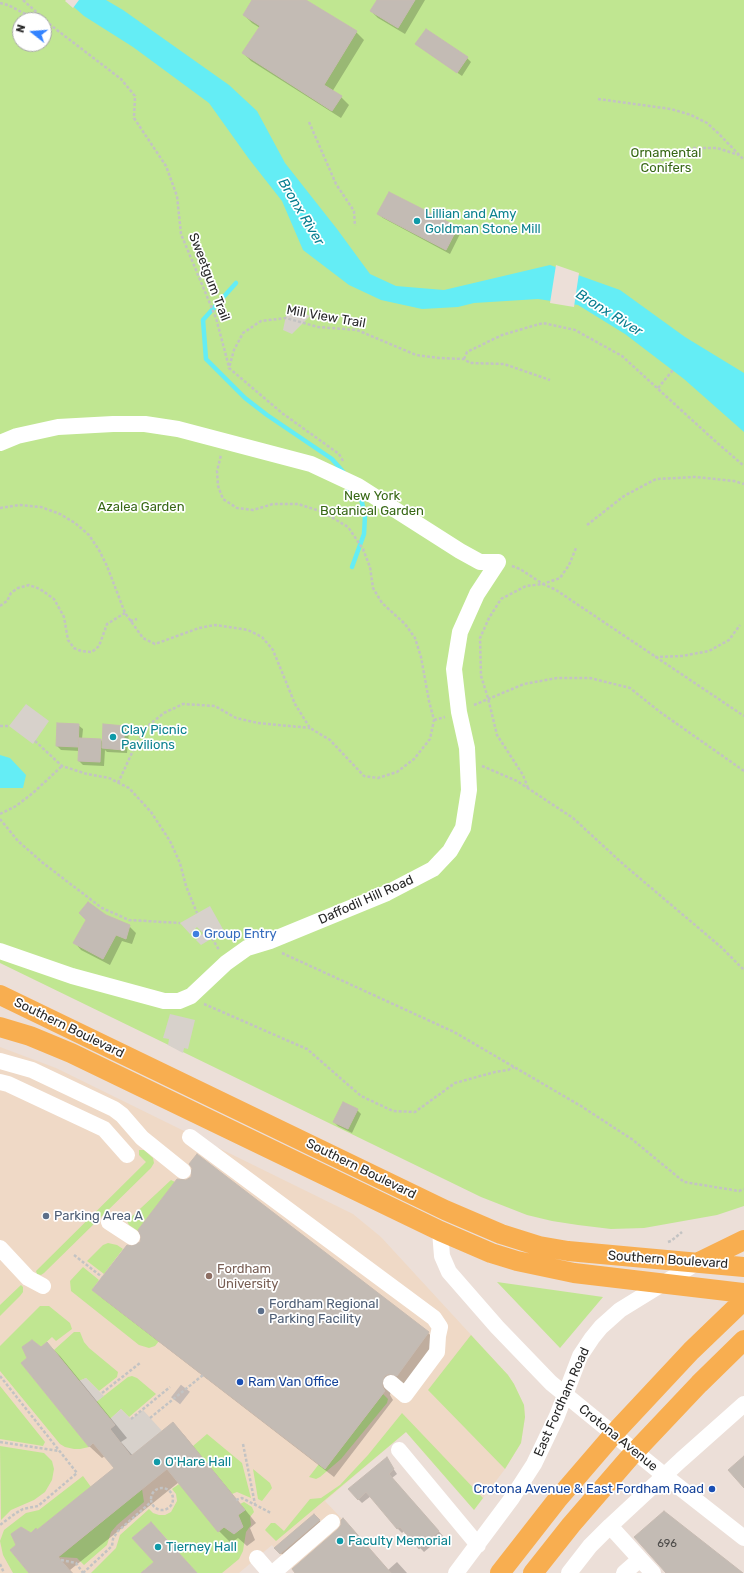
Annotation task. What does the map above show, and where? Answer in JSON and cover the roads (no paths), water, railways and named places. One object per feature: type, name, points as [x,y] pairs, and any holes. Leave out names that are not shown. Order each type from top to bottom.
[{"type":"main road","name":"Southern Boulevard","points":[[0,995],[482,1227],[517,1240],[568,1251],[744,1267]]},
{"type":"main road","name":"Southern Boulevard","points":[[0,1027],[30,1036],[71,1053],[440,1231],[491,1253],[538,1266],[582,1274],[744,1293]]},
{"type":"main road","points":[[698,1262],[744,1240]]},
{"type":"main road","points":[[500,1573],[562,1494],[619,1428],[681,1362],[744,1300]]},
{"type":"main road","points":[[533,1573],[571,1525],[629,1458],[694,1389],[744,1340]]},
{"type":"street","name":"Daffodil Hill Road","points":[[0,444],[17,436],[58,427],[145,424],[178,428],[311,464],[357,485],[460,551],[480,562],[498,562],[477,594],[460,632],[454,669],[459,712],[467,748],[469,790],[463,828],[450,851],[433,869],[387,893],[270,941],[247,948],[236,955],[192,996],[179,1001],[164,1001],[72,976],[0,951]]},
{"type":"street","points":[[0,1061],[32,1070],[114,1109],[122,1115],[142,1138],[183,1171]]},
{"type":"street","points":[[0,1082],[8,1084],[104,1129],[127,1155]]},
{"type":"street","points":[[190,1137],[434,1318],[440,1327],[437,1352],[405,1395],[391,1383]]},
{"type":"street","points":[[109,1222],[132,1237]]},
{"type":"street","name":"Crotona Avenue","points":[[440,1231],[442,1256],[449,1272],[530,1362],[565,1395],[665,1476],[742,1533]]},
{"type":"street","points":[[0,1248],[28,1278],[43,1286]]},
{"type":"street","name":"East Fordham Road","points":[[456,1573],[512,1498],[534,1464],[565,1395],[580,1356],[601,1327],[620,1310],[698,1262]]},
{"type":"street","points":[[569,1573],[590,1546],[610,1526],[744,1404]]},
{"type":"street","points":[[399,1450],[478,1545]]},
{"type":"street","points":[[258,1558],[272,1573],[332,1522]]},
{"type":"street","points":[[610,1526],[653,1573]]},
{"type":"street","points":[[624,1573],[640,1559]]},
{"type":"water","name":"Bronx River","points":[[66,0],[106,0],[123,10],[229,85],[257,111],[285,163],[370,274],[396,286],[444,290],[550,265],[620,290],[685,337],[744,373],[744,432],[684,379],[625,334],[578,305],[538,299],[474,303],[458,307],[422,309],[381,300],[349,285],[303,250],[282,201],[249,159],[209,103],[133,47],[84,16]]},
{"type":"water","points":[[0,755],[10,758],[26,775],[23,788],[0,788]]},
{"type":"waterway","points":[[236,283],[203,320],[206,359],[245,398],[267,415],[332,459],[345,474]]},
{"type":"waterway","points":[[348,489],[361,498],[365,516],[364,534],[352,567]]},
{"type":"tunnel","points":[[176,1391],[185,1398]]},
{"type":"place","name":"Lillian and Amy Goldman Stone Mill","points":[[417,221]]},
{"type":"place","name":"Clay Picnic Pavilions","points":[[113,737]]},
{"type":"place","name":"Group Entry","points":[[196,934]]},
{"type":"place","name":"Parking Area A","points":[[46,1216]]},
{"type":"place","name":"Fordham University","points":[[209,1276]]},
{"type":"place","name":"Fordham Regional Parking Facility","points":[[261,1311]]},
{"type":"place","name":"Ram Van Office","points":[[240,1382]]},
{"type":"place","name":"O'Hare Hall","points":[[157,1462]]},
{"type":"place","name":"Crotona Avenue & East Fordham Road","points":[[712,1489]]},
{"type":"place","name":"Faculty Memorial","points":[[340,1541]]},
{"type":"place","name":"Tierney Hall","points":[[158,1547]]},
{"type":"park label","name":"Ornamental Conifers","points":[[666,160]]},
{"type":"park label","name":"New York Botanical Garden","points":[[372,504]]},
{"type":"park label","name":"Azalea Garden","points":[[141,507]]}]
